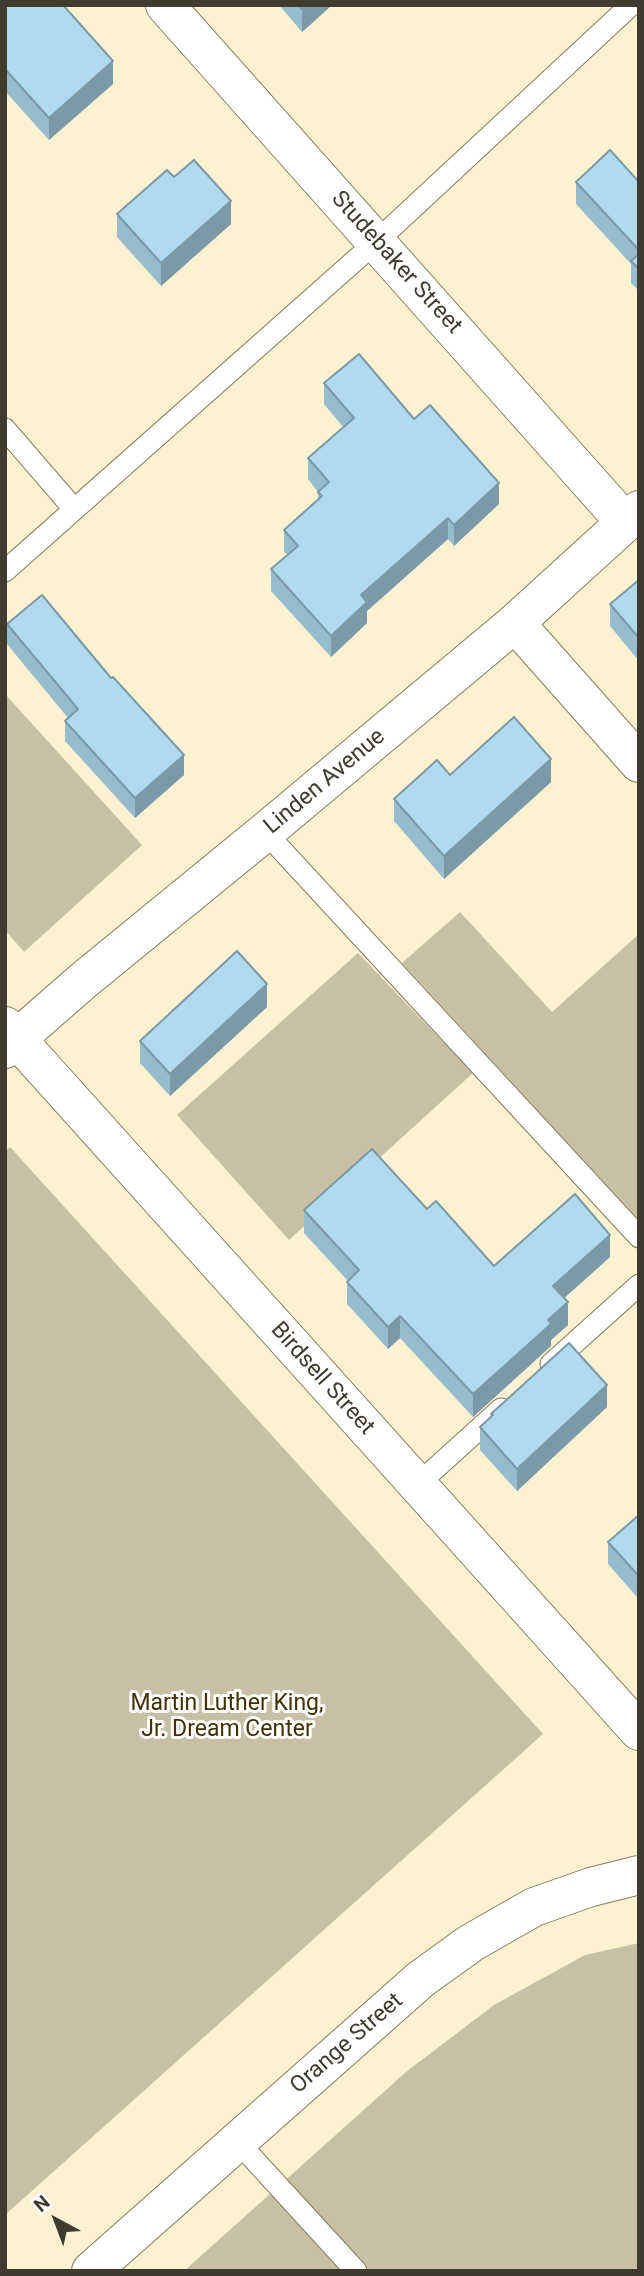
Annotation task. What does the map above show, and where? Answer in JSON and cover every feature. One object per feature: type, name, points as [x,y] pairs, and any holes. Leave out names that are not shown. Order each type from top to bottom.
[{"type":"street","name":"Studebaker Street","points":[[165,5],[377,241],[632,516]]},
{"type":"street","name":"Linden Avenue","points":[[9,1038],[265,832],[515,623],[632,516]]},
{"type":"street","points":[[515,623],[639,763]]},
{"type":"street","name":"Birdsell Street","points":[[9,1038],[639,1731]]},
{"type":"street","name":"Orange Street","points":[[92,2271],[421,1979],[471,1943],[534,1907],[591,1887],[639,1875]]},
{"type":"lane","points":[[5,571],[377,241],[631,5]]},
{"type":"lane","points":[[5,429],[74,509]]},
{"type":"lane","points":[[265,832],[639,1237]]},
{"type":"lane","points":[[538,1376],[639,1286]]},
{"type":"lane","points":[[417,1485],[518,1394]]},
{"type":"lane","points":[[237,2141],[356,2271]]},
{"type":"green space","points":[[5,694],[142,845],[24,952],[5,930]]},
{"type":"green space","points":[[460,912],[552,1012],[639,934],[639,1221],[402,963]]},
{"type":"green space","points":[[358,953],[473,1073],[289,1240],[177,1115]]},
{"type":"green space","name":"Martin Luther King, Jr. Dream Center","points":[[10,1147],[543,1734],[5,2215],[5,1152]]},
{"type":"green space","points":[[639,1943],[639,2271],[184,2271],[406,2072],[494,2005],[585,1955]]},
{"type":"building","points":[[5,5],[63,5],[113,61],[49,118],[5,69]]},
{"type":"building","points":[[610,150],[639,182],[639,250],[576,182]]},
{"type":"building","points":[[194,160],[231,201],[161,263],[117,214],[167,170],[174,177]]},
{"type":"building","points":[[639,254],[639,269],[631,261]]},
{"type":"building","points":[[359,354],[414,419],[430,405],[499,483],[454,525],[448,518],[361,595],[367,602],[331,636],[271,569],[298,546],[284,530],[322,496],[318,492],[329,482],[308,458],[354,418],[324,383]]},
{"type":"building","points":[[639,580],[639,638],[610,604]]},
{"type":"building","points":[[42,595],[111,678],[113,677],[184,755],[135,798],[65,721],[78,709],[7,624]]},
{"type":"building","points":[[514,717],[551,759],[444,856],[394,799],[437,760],[450,775]]},
{"type":"building","points":[[237,951],[267,984],[170,1074],[140,1041]]},
{"type":"building","points":[[372,1149],[427,1209],[436,1201],[494,1266],[575,1194],[610,1235],[553,1286],[568,1302],[548,1320],[551,1324],[473,1394],[400,1316],[388,1327],[347,1282],[359,1270],[304,1210]]},
{"type":"building","points":[[569,1343],[607,1385],[517,1469],[480,1427]]},
{"type":"building","points":[[639,1515],[639,1573],[637,1574],[608,1542]]}]
